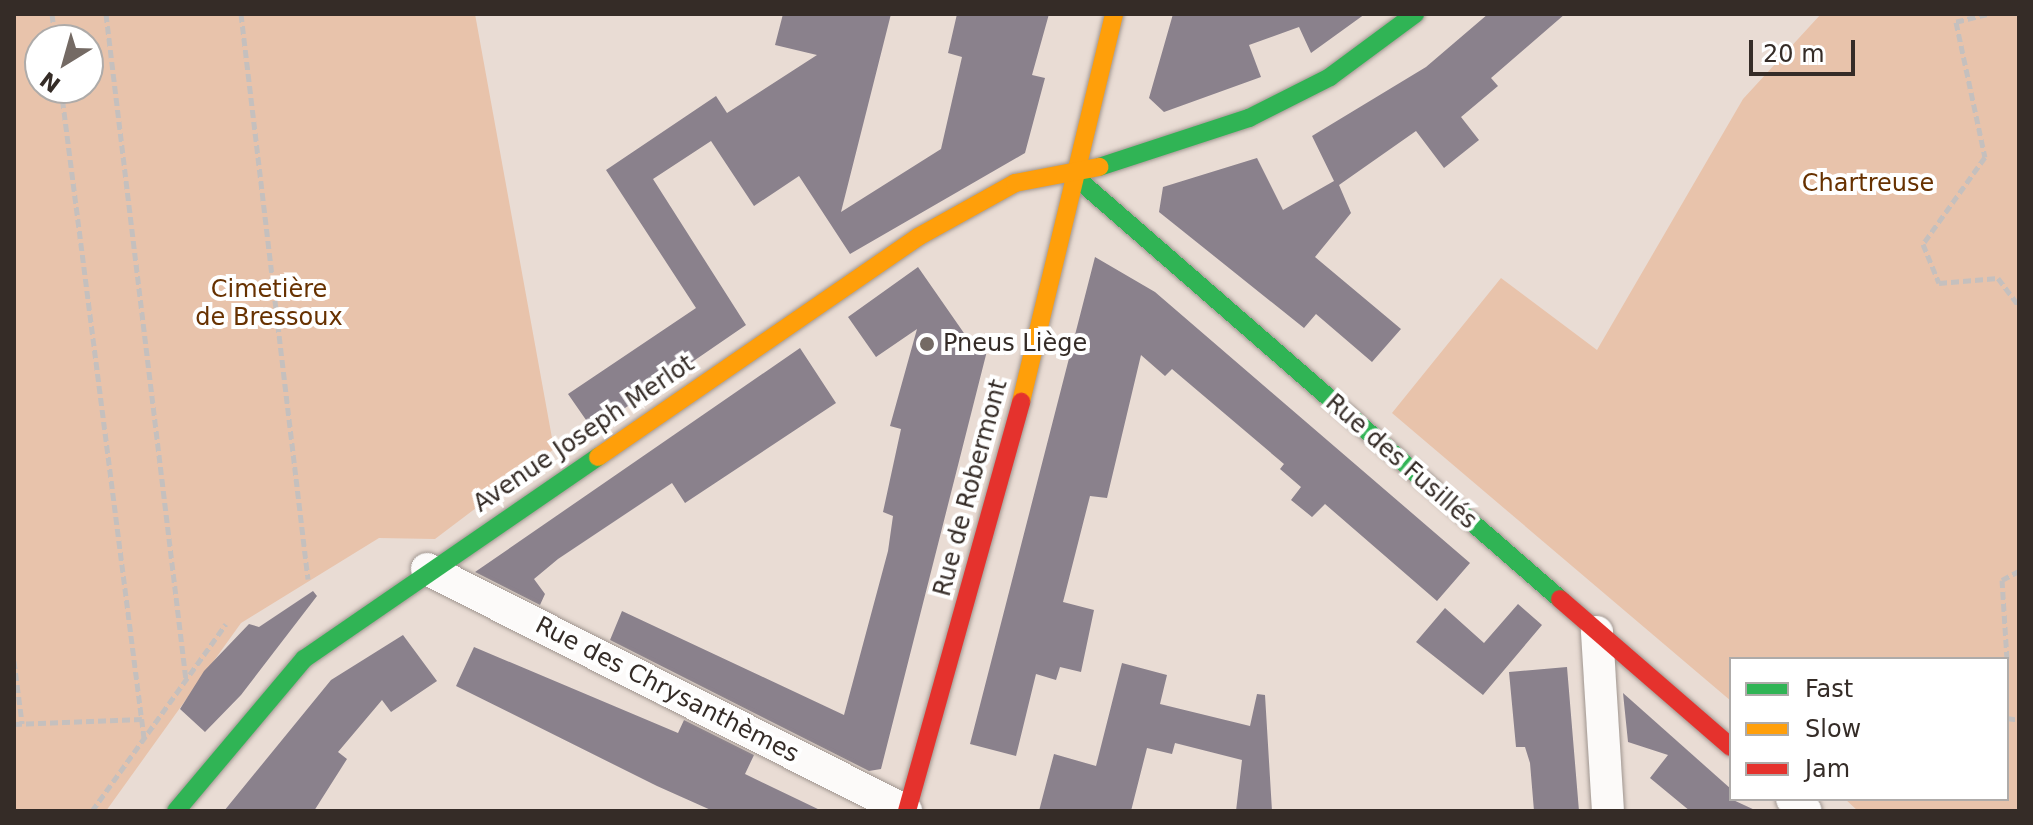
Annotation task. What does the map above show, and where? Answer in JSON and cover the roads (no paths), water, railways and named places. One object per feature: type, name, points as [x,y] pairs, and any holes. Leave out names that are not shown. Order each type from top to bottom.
[{"type":"street","name":"Rue de Robermont","points":[[906,811],[1018,414],[1114,14]]},
{"type":"street","name":"Avenue Joseph Merlot","points":[[176,811],[304,659],[427,569],[918,237],[1015,183],[1073,175],[1249,118],[1330,77],[1415,14]]},
{"type":"street","name":"Rue des Fusillés","points":[[1073,175],[1729,745]]},
{"type":"street","name":"Rue des Chrysanthèmes","points":[[427,569],[906,811]]},
{"type":"street","points":[[1597,632],[1608,811]]},
{"type":"place","name":"Pneus Liège","points":[[927,344]]},
{"type":"park label","name":"Chartreuse","points":[[1868,184]]},
{"type":"park label","name":"Cimetière de Bressoux","points":[[269,304]]}]
